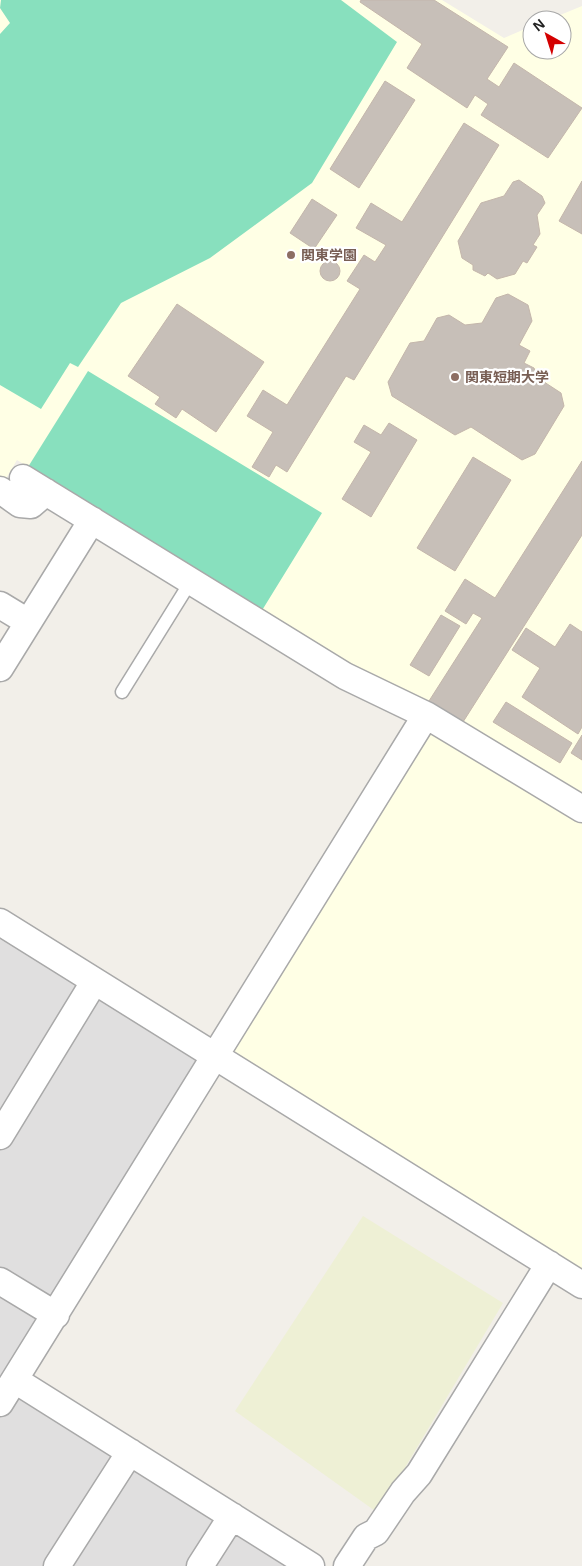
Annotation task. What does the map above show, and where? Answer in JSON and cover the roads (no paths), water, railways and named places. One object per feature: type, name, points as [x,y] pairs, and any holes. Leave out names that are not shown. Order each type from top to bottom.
[{"type":"street","points":[[23,478],[345,676],[426,715],[582,810]]},
{"type":"street","points":[[0,490],[20,504],[31,504],[46,492]]},
{"type":"street","points":[[0,668],[92,520]]},
{"type":"street","points":[[0,605],[28,622]]},
{"type":"street","points":[[0,1404],[426,715]]},
{"type":"street","points":[[0,922],[213,1057],[582,1285]]},
{"type":"street","points":[[0,1136],[94,982]]},
{"type":"street","points":[[347,1566],[366,1537],[376,1532],[403,1492],[419,1474],[549,1264]]},
{"type":"street","points":[[0,1281],[56,1315]]},
{"type":"street","points":[[15,1380],[311,1566]]},
{"type":"street","points":[[57,1566],[130,1452]]},
{"type":"street","points":[[200,1566],[232,1516]]},
{"type":"lane","points":[[122,692],[190,581]]},
{"type":"place","name":"関東学園","points":[[291,255]]},
{"type":"place","name":"関東短期大学","points":[[455,377]]}]
